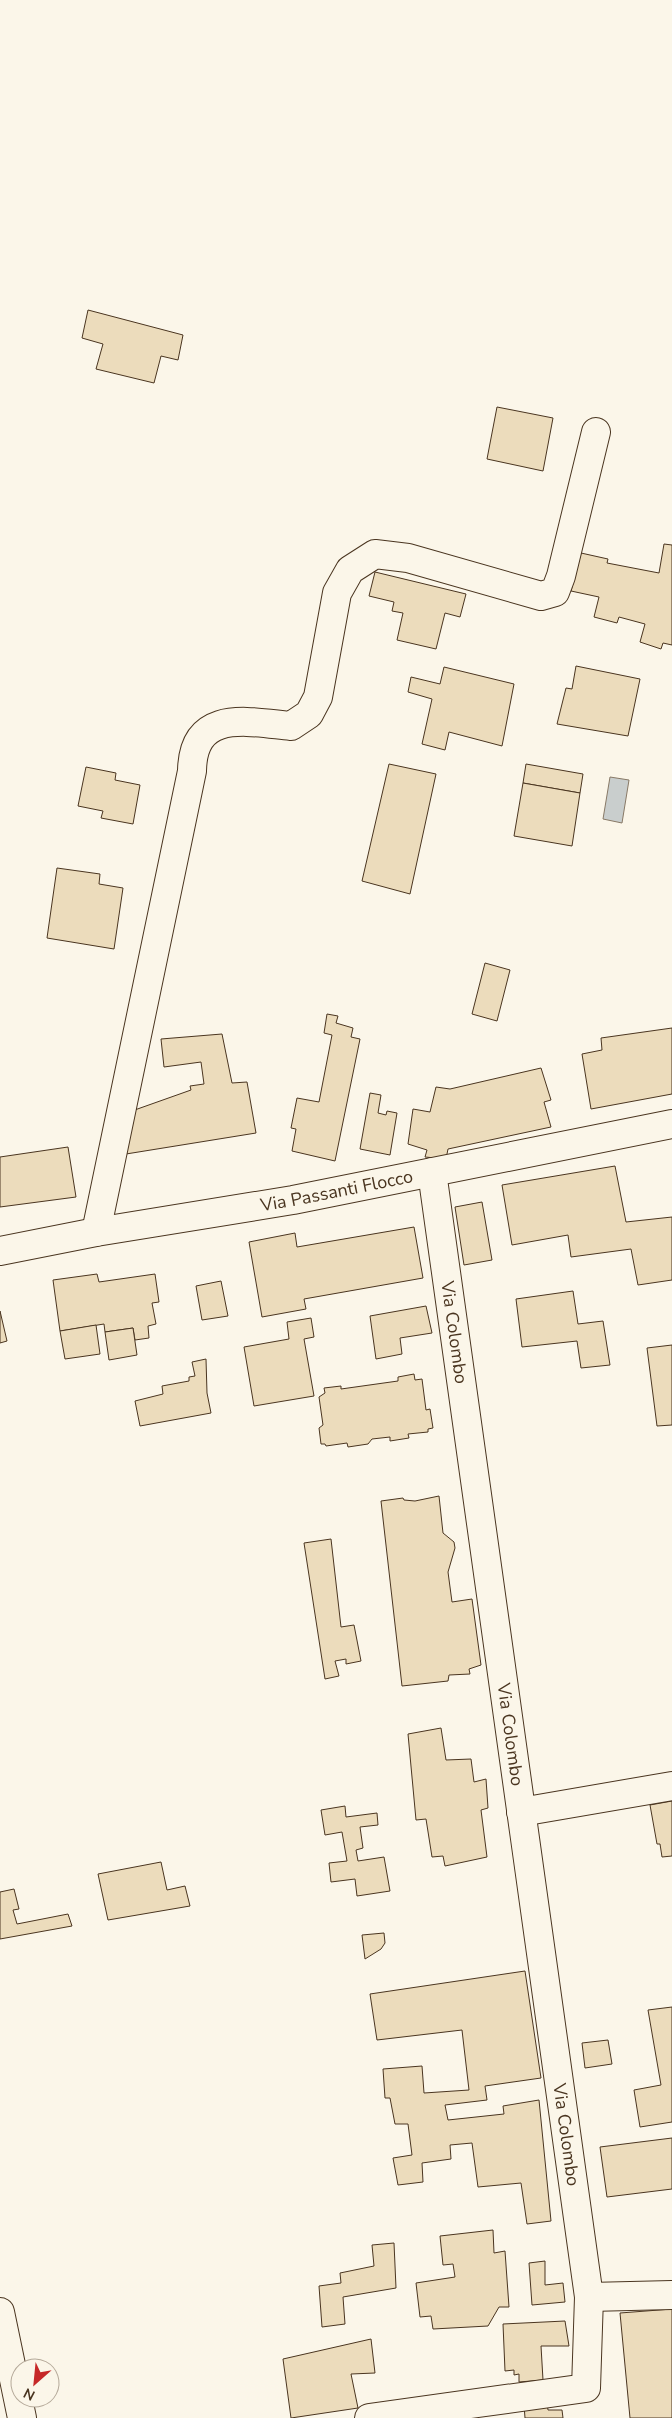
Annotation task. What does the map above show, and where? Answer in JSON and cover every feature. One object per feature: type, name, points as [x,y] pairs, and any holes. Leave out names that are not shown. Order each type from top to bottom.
[{"type":"street","points":[[96,1232],[192,771],[192,760],[201,739],[219,724],[237,720],[291,726],[309,714],[318,697],[337,593],[350,570],[375,554],[408,558],[541,596],[555,592],[561,576],[596,432]]},
{"type":"street","name":"Via Passanti Flocco","points":[[0,1250],[96,1232],[293,1200],[672,1124]]},
{"type":"street","name":"Via Colombo","points":[[376,2417],[586,2388],[589,2297],[432,1172]]},
{"type":"street","points":[[521,1812],[672,1786]]},
{"type":"street","points":[[589,2297],[672,2295]]},
{"type":"street","points":[[0,2312],[22,2418]]},
{"type":"shaded area","points":[[610,777],[629,780],[622,823],[603,819]]},
{"type":"building","points":[[88,310],[183,335],[178,360],[161,356],[154,383],[96,369],[103,344],[82,338]]},
{"type":"building","points":[[497,407],[553,418],[543,471],[487,459]]},
{"type":"building","points":[[664,544],[672,545],[672,645],[663,643],[661,649],[640,642],[645,624],[619,617],[617,623],[594,617],[599,597],[571,591],[581,553],[608,559],[607,563],[659,573]]},
{"type":"building","points":[[375,572],[466,594],[460,617],[445,613],[436,649],[397,640],[403,613],[392,611],[394,602],[369,596]]},
{"type":"building","points":[[576,666],[640,679],[628,736],[557,724],[566,688],[572,689]]},
{"type":"building","points":[[444,667],[514,684],[502,746],[449,732],[445,750],[422,744],[432,699],[408,692],[411,677],[440,684]]},
{"type":"building","points":[[389,764],[436,774],[410,894],[362,881]]},
{"type":"building","points":[[526,764],[583,774],[580,793],[523,783]]},
{"type":"building","points":[[86,767],[116,773],[115,780],[140,785],[133,824],[101,818],[103,811],[78,806]]},
{"type":"building","points":[[523,783],[580,793],[572,846],[514,836]]},
{"type":"building","points":[[57,868],[100,874],[99,884],[123,888],[114,949],[47,938]]},
{"type":"building","points":[[485,963],[510,970],[497,1021],[472,1014]]},
{"type":"building","points":[[327,1014],[338,1016],[336,1023],[353,1028],[351,1037],[360,1039],[335,1161],[292,1151],[296,1129],[291,1128],[297,1098],[319,1102],[332,1035],[324,1033]]},
{"type":"building","points":[[672,1028],[672,1094],[591,1109],[582,1054],[602,1050],[601,1038]]},
{"type":"building","points":[[222,1034],[232,1083],[247,1082],[256,1133],[126,1154],[129,1112],[191,1090],[190,1086],[204,1084],[201,1062],[164,1067],[161,1039]]},
{"type":"building","points":[[541,1068],[551,1100],[544,1102],[551,1127],[448,1149],[446,1159],[425,1157],[427,1150],[408,1144],[413,1109],[430,1112],[436,1087],[450,1089]]},
{"type":"building","points":[[370,1093],[381,1095],[378,1113],[386,1115],[387,1111],[397,1113],[390,1155],[360,1149]]},
{"type":"building","points":[[68,1147],[76,1197],[0,1207],[0,1157]]},
{"type":"building","points":[[615,1166],[626,1222],[672,1217],[672,1280],[638,1285],[631,1249],[571,1257],[568,1235],[512,1245],[502,1185]]},
{"type":"building","points":[[482,1202],[492,1260],[464,1265],[455,1207]]},
{"type":"building","points":[[414,1227],[423,1278],[304,1299],[306,1309],[262,1317],[249,1242],[295,1233],[297,1247]]},
{"type":"building","points":[[97,1274],[99,1282],[155,1274],[159,1302],[152,1303],[156,1324],[148,1326],[149,1338],[135,1340],[133,1328],[105,1332],[104,1324],[60,1331],[53,1280]]},
{"type":"building","points":[[221,1281],[228,1316],[202,1320],[196,1286]]},
{"type":"building","points":[[573,1291],[578,1324],[603,1321],[610,1365],[581,1368],[577,1341],[522,1347],[516,1299]]},
{"type":"building","points":[[426,1306],[432,1333],[400,1338],[402,1354],[376,1359],[370,1316]]},
{"type":"building","points":[[0,1311],[7,1341],[0,1343]]},
{"type":"building","points":[[311,1318],[314,1337],[304,1339],[314,1396],[254,1406],[244,1347],[289,1339],[287,1322]]},
{"type":"building","points":[[96,1325],[100,1354],[65,1359],[60,1331]]},
{"type":"building","points":[[133,1328],[137,1355],[109,1360],[105,1332]]},
{"type":"building","points":[[672,1345],[672,1425],[657,1426],[647,1348]]},
{"type":"building","points":[[206,1359],[207,1393],[211,1413],[140,1426],[135,1401],[163,1394],[162,1386],[189,1381],[189,1377],[195,1376],[192,1362]]},
{"type":"building","points":[[414,1374],[415,1380],[422,1379],[426,1410],[430,1409],[433,1428],[428,1429],[428,1432],[408,1434],[409,1438],[390,1441],[390,1437],[372,1439],[368,1444],[348,1447],[347,1443],[326,1446],[321,1444],[319,1428],[323,1425],[319,1397],[325,1393],[324,1388],[341,1386],[341,1389],[398,1381],[398,1377]]},
{"type":"building","points":[[439,1496],[443,1533],[454,1542],[455,1548],[448,1572],[452,1602],[472,1599],[481,1665],[469,1669],[470,1674],[449,1675],[448,1681],[402,1686],[381,1501],[403,1498],[404,1500],[415,1501]]},
{"type":"building","points":[[331,1539],[341,1627],[354,1625],[361,1661],[346,1664],[346,1659],[335,1661],[339,1676],[325,1679],[304,1543]]},
{"type":"building","points":[[441,1728],[446,1760],[471,1759],[474,1782],[486,1779],[488,1808],[481,1810],[487,1857],[445,1866],[443,1856],[432,1857],[426,1819],[416,1820],[408,1734]]},
{"type":"building","points":[[672,1801],[672,1856],[662,1857],[660,1844],[657,1844],[650,1805]]},
{"type":"building","points":[[345,1806],[346,1817],[377,1813],[378,1825],[360,1827],[363,1848],[356,1850],[358,1861],[384,1857],[390,1891],[357,1896],[355,1879],[331,1882],[329,1863],[347,1861],[342,1832],[325,1835],[321,1810]]},
{"type":"building","points":[[161,1862],[167,1890],[185,1886],[190,1906],[108,1920],[98,1874]]},
{"type":"building","points":[[14,1889],[19,1909],[13,1910],[17,1924],[68,1914],[72,1926],[0,1939],[0,1892]]},
{"type":"building","points":[[384,1933],[385,1943],[381,1949],[365,1959],[362,1935]]},
{"type":"building","points":[[525,1971],[541,2078],[485,2086],[487,2100],[445,2105],[448,2120],[504,2114],[503,2106],[539,2100],[551,2221],[527,2224],[521,2183],[478,2187],[472,2143],[450,2145],[451,2159],[422,2163],[423,2182],[398,2185],[393,2158],[412,2155],[408,2124],[395,2124],[390,2098],[385,2098],[383,2069],[422,2066],[424,2093],[469,2090],[462,2030],[377,2040],[370,1994]]},
{"type":"building","points":[[672,2007],[672,2122],[640,2127],[634,2090],[661,2085],[648,2010]]},
{"type":"building","points":[[608,2040],[612,2064],[585,2068],[582,2043]]},
{"type":"building","points":[[672,2138],[672,2189],[607,2197],[600,2147]]},
{"type":"building","points":[[493,2230],[494,2253],[505,2251],[509,2307],[499,2307],[488,2326],[433,2329],[431,2316],[420,2317],[416,2283],[455,2277],[453,2264],[443,2265],[440,2236]]},
{"type":"building","points":[[394,2243],[396,2288],[343,2297],[345,2324],[322,2327],[319,2286],[341,2283],[340,2273],[374,2266],[372,2245]]},
{"type":"building","points":[[545,2261],[545,2285],[563,2283],[565,2302],[532,2305],[529,2263]]},
{"type":"building","points":[[672,2309],[672,2418],[630,2418],[620,2313]]},
{"type":"building","points":[[565,2321],[569,2346],[541,2346],[543,2380],[519,2382],[519,2374],[514,2375],[514,2370],[505,2371],[503,2324]]},
{"type":"building","points":[[371,2339],[375,2373],[351,2374],[358,2408],[291,2418],[283,2359]]},
{"type":"building","points":[[547,2403],[548,2410],[562,2410],[563,2418],[525,2418],[524,2405]]}]
